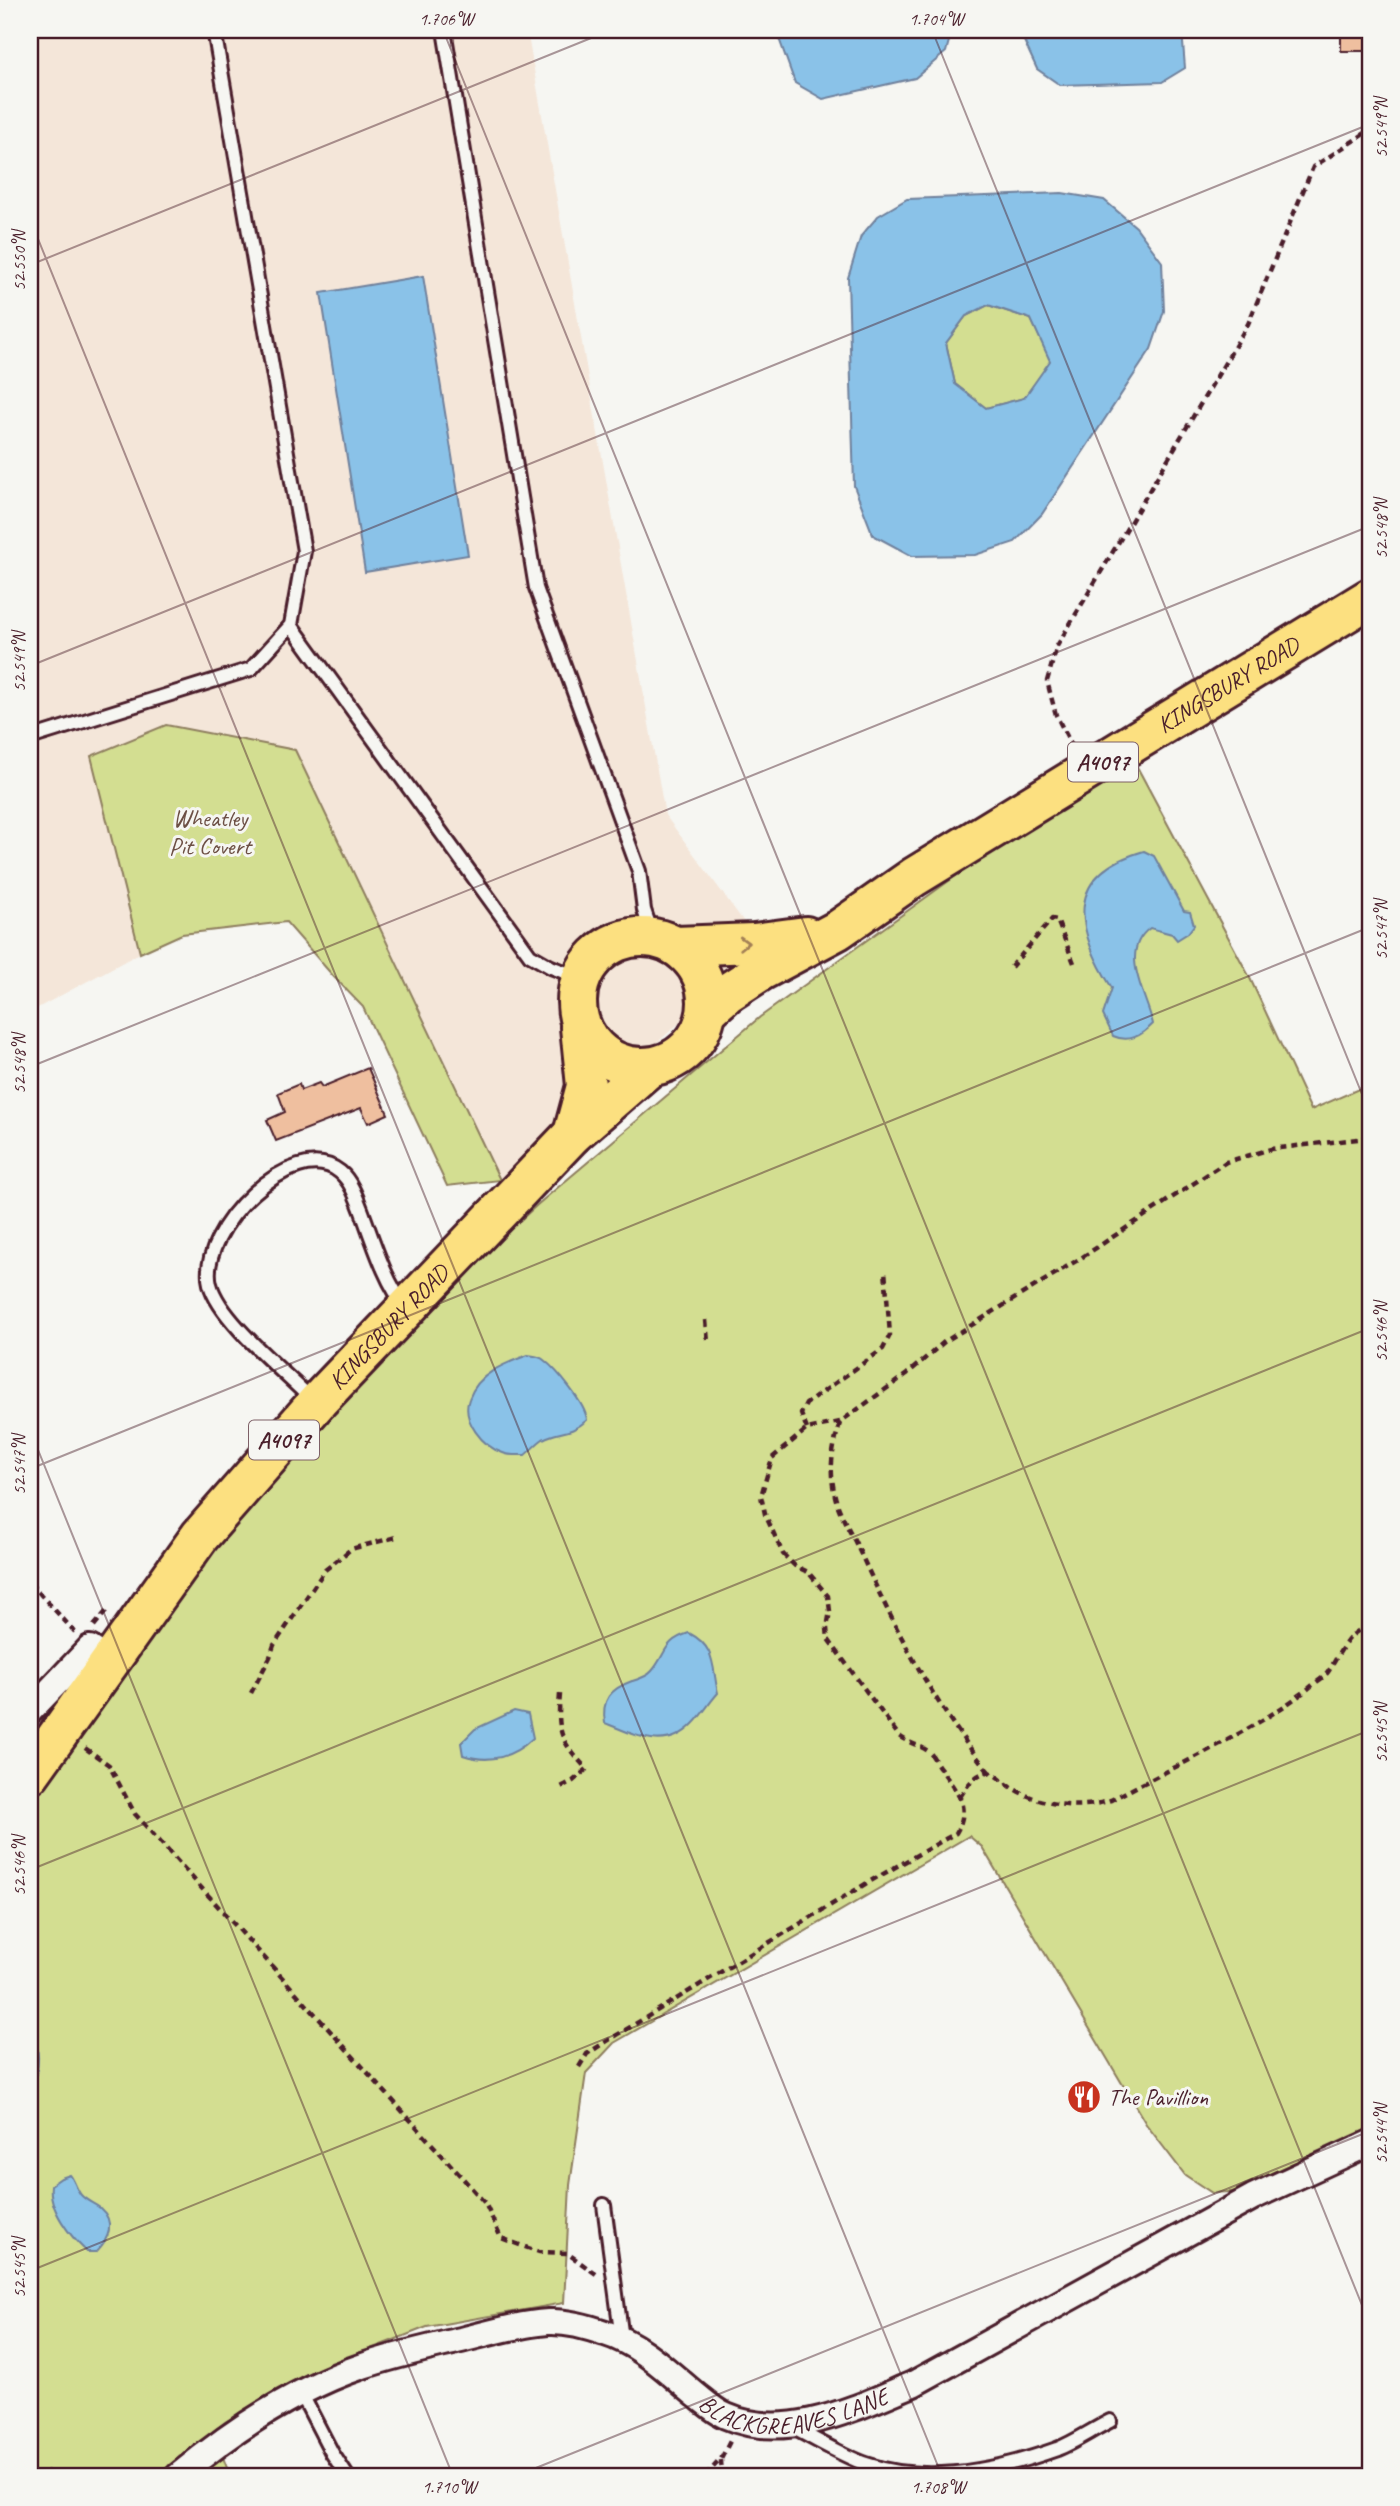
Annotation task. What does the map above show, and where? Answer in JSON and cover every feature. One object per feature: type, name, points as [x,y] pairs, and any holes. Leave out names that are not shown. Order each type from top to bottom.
[{"type":"main road","name":"KINGSBURY ROAD","points":[[580,1027],[594,1048],[614,1062],[638,1068],[663,1065],[685,1053],[700,1034],[708,1010],[727,993],[761,971],[838,930],[914,877],[1370,598]]},
{"type":"main road","name":"KINGSBURY ROAD","points":[[573,1134],[586,1086],[576,1002],[580,978],[592,959],[609,945],[630,937],[664,941],[754,943],[795,939],[838,930]]},
{"type":"main road","points":[[664,941],[695,962],[706,985],[708,1010]]},
{"type":"main road","name":"KINGSBURY ROAD","points":[[30,1774],[45,1721],[200,1536],[319,1400],[573,1134],[650,1067]]},
{"type":"street","name":"BLACKGREAVES LANE","points":[[178,2476],[237,2430],[301,2393],[363,2366],[518,2327],[550,2322],[583,2326],[622,2339],[661,2365],[724,2416],[771,2427],[808,2421],[859,2406],[913,2384],[1253,2197],[1370,2143]]},
{"type":"lane","points":[[30,738],[251,669],[291,625],[304,551],[214,30]]},
{"type":"lane","points":[[444,30],[536,588],[639,872],[644,910],[664,941]]},
{"type":"lane","points":[[291,625],[530,955],[551,967],[580,978]]},
{"type":"lane","points":[[319,1400],[307,1395],[242,1331],[214,1293],[208,1273],[214,1245],[239,1207],[256,1189],[293,1169],[323,1163],[342,1173],[356,1196],[391,1283],[407,1308]]},
{"type":"lane","points":[[604,2205],[622,2339]]},
{"type":"lane","points":[[301,2393],[347,2476]]},
{"type":"lane","points":[[786,2425],[865,2464],[905,2474],[998,2466],[1059,2448],[1110,2421]]},
{"type":"path","points":[[1086,773],[1056,715],[1047,681],[1057,646],[1248,324],[1313,167],[1370,130]]},
{"type":"path","points":[[1011,967],[1052,919],[1057,920],[1063,932],[1074,963]]},
{"type":"path","points":[[579,2067],[587,2054],[604,2043],[866,1883],[956,1833],[963,1822],[960,1797],[931,1753],[899,1736],[828,1639],[828,1597],[808,1572],[795,1566],[783,1554],[774,1538],[761,1496],[772,1458],[807,1429],[841,1422],[907,1374],[944,1342],[1081,1258],[1226,1162],[1271,1149],[1366,1138]]},
{"type":"path","points":[[807,1429],[801,1414],[806,1404],[883,1349],[890,1335],[885,1270]]},
{"type":"path","points":[[706,1320],[708,1342]]},
{"type":"path","points":[[841,1422],[833,1446],[831,1466],[834,1494],[884,1603],[932,1691],[971,1750],[989,1772],[1013,1789],[1034,1799],[1092,1806],[1111,1800],[1289,1703],[1327,1674],[1339,1651],[1359,1629],[1370,1626]]},
{"type":"path","points":[[251,1693],[271,1657],[274,1645],[325,1570],[351,1549],[396,1537]]},
{"type":"path","points":[[30,1583],[100,1654]]},
{"type":"path","points":[[561,1694],[558,1718],[565,1744],[587,1769],[561,1787]]},
{"type":"path","points":[[45,1721],[109,1765],[135,1814],[485,2203],[501,2238],[539,2252],[567,2253],[617,2289]]},
{"type":"path","points":[[960,1797],[980,1773],[989,1772]]},
{"type":"path","points":[[705,2476],[721,2459],[729,2443],[735,2420]]},
{"type":"path","points":[[721,2459],[722,2476]]},
{"type":"path","points":[[45,2476],[51,2468]]},
{"type":"shaded area","points":[[30,30],[527,30],[665,815],[764,949],[500,1180],[295,750],[91,756],[140,953],[30,1012]]},
{"type":"green space","points":[[988,305],[1031,319],[1051,361],[1024,398],[986,408],[955,384],[946,343],[966,316]]},
{"type":"green space","name":"Wheatley Pit Covert","points":[[166,725],[295,750],[500,1180],[447,1186],[363,1007],[286,922],[182,934],[140,953],[91,756]]},
{"type":"green space","points":[[1135,763],[1249,976],[1311,1110],[1370,1084],[1370,2134],[1245,2191],[1212,2193],[1185,2175],[1146,2124],[982,1847],[969,1836],[614,2043],[586,2073],[570,2185],[564,2303],[427,2327],[309,2373],[225,2422],[159,2476],[30,2476],[30,1805],[74,1726],[219,1539],[430,1303],[537,1205],[760,1017],[985,855]]},
{"type":"green space","points":[[221,2452],[230,2476],[192,2476]]},
{"type":"water","points":[[776,30],[854,30],[859,37],[864,30],[952,30],[946,52],[915,78],[823,99],[795,83]]},
{"type":"water","points":[[1022,30],[1182,30],[1185,68],[1162,82],[1060,85],[1037,69]]},
{"type":"water","points":[[1062,193],[1104,200],[1136,227],[1162,262],[1164,311],[1151,349],[1042,514],[1015,542],[975,555],[912,556],[873,535],[854,486],[848,278],[861,236],[878,216],[907,199]],"holes":[[[988,305],[1031,319],[1050,361],[1024,398],[986,408],[955,384],[946,343],[966,316]]]},
{"type":"water","points":[[423,276],[468,555],[365,572],[321,293]]},
{"type":"water","points":[[1144,851],[1154,856],[1184,911],[1190,912],[1194,925],[1177,940],[1172,934],[1150,928],[1141,937],[1136,948],[1135,961],[1153,1024],[1139,1035],[1124,1039],[1113,1036],[1103,1015],[1112,988],[1090,945],[1084,906],[1089,889],[1100,874],[1118,861]]},
{"type":"water","points":[[528,1355],[537,1356],[556,1371],[576,1397],[587,1420],[570,1431],[543,1439],[525,1455],[508,1455],[495,1450],[481,1439],[471,1424],[467,1407],[473,1390],[486,1376]]},
{"type":"water","points":[[689,1633],[698,1638],[708,1651],[718,1693],[696,1720],[682,1733],[661,1740],[639,1736],[605,1723],[604,1708],[609,1696],[624,1684],[648,1675],[666,1648],[674,1640]]},
{"type":"water","points":[[514,1711],[528,1714],[533,1738],[525,1745],[492,1759],[463,1755],[461,1743],[475,1729]]},
{"type":"water","points":[[30,2029],[37,2045],[38,2061],[30,2093]]},
{"type":"water","points":[[70,2175],[81,2195],[100,2208],[108,2219],[107,2236],[96,2252],[87,2252],[74,2239],[53,2203],[51,2185]]},
{"type":"building","points":[[1341,30],[1370,30],[1370,51],[1341,51]]},
{"type":"building","points":[[368,1068],[388,1114],[368,1123],[361,1108],[276,1141],[267,1120],[285,1112],[278,1093],[299,1084],[301,1090],[319,1083],[322,1087]]},
{"type":"place","name":"The Pavillion","points":[[1084,2097]]}]
